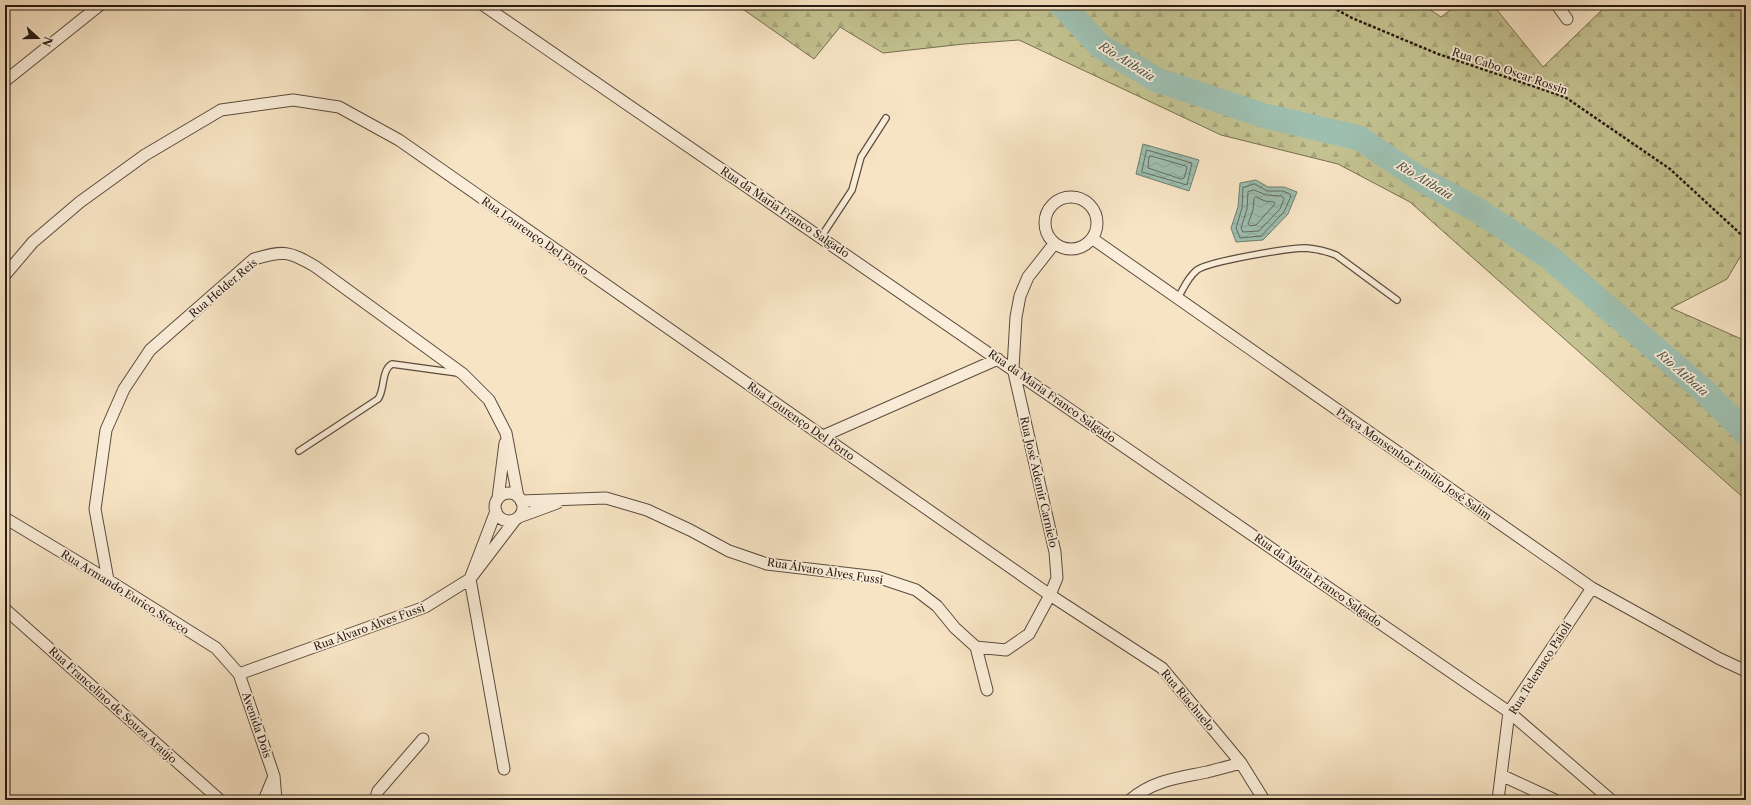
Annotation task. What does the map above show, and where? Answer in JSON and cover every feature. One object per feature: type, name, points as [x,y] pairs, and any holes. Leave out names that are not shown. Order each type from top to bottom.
[{"type":"street","points":[[44,48],[87,5]]},
{"type":"street","points":[[5,81],[44,48],[100,5]]},
{"type":"street","name":"Rua da Maria Franco Salgado","points":[[483,5],[1012,368],[1509,712],[1611,800]]},
{"type":"street","points":[[1557,5],[1567,19]]},
{"type":"street","name":"Rua Lourenço Del Porto","points":[[5,275],[33,242],[80,202],[144,155],[221,110],[294,100],[340,107],[398,140],[1050,595]]},
{"type":"street","points":[[1074,197],[1083,200],[1090,205],[1095,212],[1097,221],[1093,239],[1079,248],[1071,250],[1054,244],[1046,231],[1045,223],[1046,215],[1050,207],[1057,201],[1074,197]]},
{"type":"street","name":"Praça Monsenhor Emílio José Salim","points":[[1093,239],[1592,588],[1720,659],[1746,671]]},
{"type":"street","name":"Rua José Ademir Carnielo","points":[[1050,595],[1057,578],[1055,552],[1012,368],[1016,317],[1020,296],[1028,277],[1054,244]]},
{"type":"street","name":"Rua Helder Reis","points":[[108,580],[95,509],[106,430],[124,389],[150,350],[254,259],[274,253],[295,255],[316,267],[463,374],[489,400],[506,433],[520,499]]},
{"type":"street","points":[[823,436],[998,359]]},
{"type":"street","points":[[504,769],[470,579],[496,511],[495,507],[498,498],[506,433]]},
{"type":"street","points":[[496,511],[501,519],[510,521],[517,518],[523,509],[520,499],[515,494],[506,494],[498,498]]},
{"type":"street","name":"Rua Álvaro Alves Fussi","points":[[520,499],[566,500],[606,498],[647,510],[690,530],[729,551],[767,564],[877,577],[916,590],[938,606],[955,628],[976,647]]},
{"type":"street","name":"Rua Álvaro Alves Fussi","points":[[240,674],[425,607],[470,579],[517,518],[566,500]]},
{"type":"street","name":"Rua Armando Eurico Stocco","points":[[5,518],[108,580],[216,648],[240,674]]},
{"type":"street","name":"Rua Telemaco Paioli","points":[[1498,800],[1509,712],[1592,588]]},
{"type":"street","points":[[987,690],[976,647],[1006,650],[1029,634],[1050,595]]},
{"type":"street","name":"Rua Riachuelo","points":[[1050,595],[1162,668],[1240,763],[1264,800]]},
{"type":"street","name":"Rua Francelino de Souza Araújo","points":[[5,609],[220,800]]},
{"type":"street","name":"Avenida Dois","points":[[240,674],[274,776],[276,800]]},
{"type":"street","points":[[375,800],[378,791],[423,739]]},
{"type":"street","points":[[1130,800],[1141,791],[1171,778],[1207,772],[1240,763]]},
{"type":"street","points":[[1501,774],[1555,800]]},
{"type":"street","points":[[264,800],[274,776]]},
{"type":"lane","points":[[821,237],[852,190],[861,157],[886,118]]},
{"type":"lane","points":[[1178,298],[1185,285],[1197,270],[1230,260],[1304,248],[1324,250],[1336,255],[1397,300]]},
{"type":"lane","points":[[299,450],[378,399],[383,389],[386,369],[392,364],[463,374]]},
{"type":"path","name":"Rua Cabo Oscar Rossin","points":[[1328,5],[1352,18],[1438,54],[1565,96],[1670,169],[1746,239]]},
{"type":"green space","points":[[737,5],[1423,5],[1441,17],[1457,5],[1493,5],[1543,67],[1607,5],[1746,5],[1746,247],[1727,279],[1671,308],[1746,341],[1746,500],[1410,202],[1338,164],[1221,135],[1019,40],[964,44],[883,53],[840,27],[814,59]]},
{"type":"water","points":[[1143,144],[1199,160],[1189,191],[1136,174]]},
{"type":"water","points":[[1256,180],[1268,187],[1284,187],[1297,192],[1288,214],[1263,240],[1236,242],[1231,228],[1238,207],[1240,183]]},
{"type":"waterway","name":"Rio Atibaia","points":[[1062,5],[1100,46],[1157,80],[1265,116],[1359,138],[1417,177],[1477,210],[1549,257],[1702,389],[1746,433]]}]
